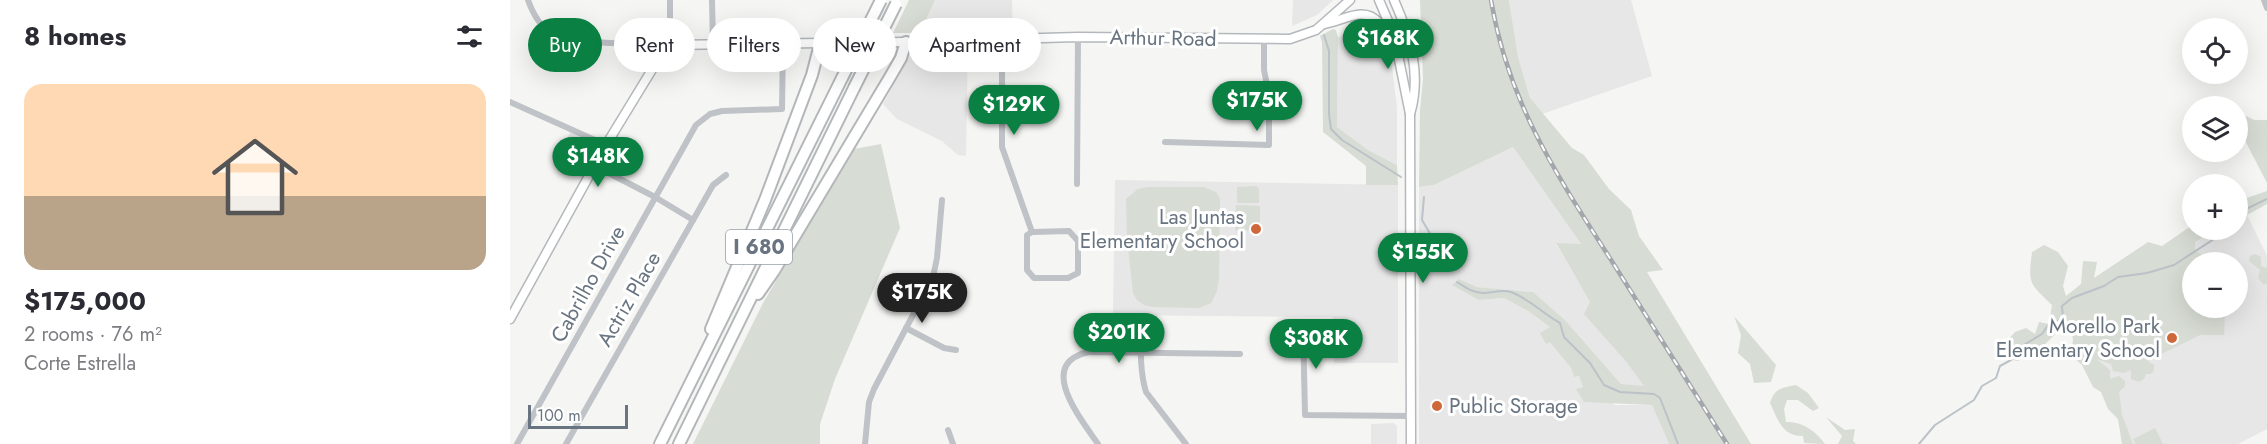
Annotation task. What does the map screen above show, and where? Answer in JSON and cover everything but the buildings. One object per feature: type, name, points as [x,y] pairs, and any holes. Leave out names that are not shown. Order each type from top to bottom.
[{"type":"highway","name":"I 680","points":[[660,444],[880,0]]},
{"type":"highway","name":"I 680","points":[[679,444],[897,2]]},
{"type":"highway","points":[[743,313],[774,271],[885,85],[906,42]]},
{"type":"highway","points":[[694,376],[724,293],[762,208],[813,69]]},
{"type":"main road","name":"Arthur Road","points":[[1041,38],[1264,40],[1297,38],[1324,24],[1350,0]]},
{"type":"main road","points":[[1379,0],[1387,15],[1397,48],[1410,114],[1411,444]]},
{"type":"main road","points":[[1394,0],[1406,28],[1413,54],[1414,101],[1410,114]]},
{"type":"main road","points":[[1324,24],[1362,13],[1369,14],[1378,22],[1397,48]]},
{"type":"main road","name":"Arthur Road","points":[[896,42],[906,42]]},
{"type":"main road","points":[[510,320],[606,145],[651,72]]},
{"type":"street","points":[[528,0],[538,19],[550,32],[577,40],[614,42]]},
{"type":"street","points":[[669,18],[670,0]]},
{"type":"street","points":[[712,0],[712,18]]},
{"type":"street","points":[[2264,0],[2267,8]]},
{"type":"street","points":[[1077,184],[1078,37]]},
{"type":"street","points":[[1165,142],[1269,145],[1269,95],[1264,70],[1264,40]]},
{"type":"street","name":"Cabrilho Drive","points":[[517,444],[696,125],[710,114],[722,111],[782,109],[783,72]]},
{"type":"street","points":[[1002,72],[1002,147],[1032,232]]},
{"type":"street","points":[[510,102],[606,145]]},
{"type":"street","points":[[595,166],[655,197],[693,220]]},
{"type":"street","name":"Actriz Place","points":[[566,444],[713,185],[726,175]]},
{"type":"street","points":[[865,444],[869,402],[933,277],[942,200]]},
{"type":"street","points":[[1069,231],[1078,241],[1078,273],[1068,278],[1034,278],[1027,270],[1027,235],[1032,232],[1069,231]]},
{"type":"street","points":[[1141,320],[1143,383],[1146,392],[1186,444]]},
{"type":"street","points":[[1303,325],[1305,415],[1410,416]]},
{"type":"street","points":[[906,328],[944,348],[956,350]]},
{"type":"street","points":[[1098,444],[1072,406],[1063,375],[1072,357],[1089,352],[1240,354]]},
{"type":"street","points":[[948,430],[953,444]]},
{"type":"shaded area","points":[[909,0],[935,0],[927,18],[908,18],[908,33],[896,33],[896,27]]},
{"type":"shaded area","points":[[935,0],[1012,0],[1012,18],[927,18]]},
{"type":"shaded area","points":[[1293,0],[1333,0],[1317,15],[1292,26]]},
{"type":"shaded area","points":[[1420,0],[1509,0],[1518,57],[1530,98],[1572,148],[1584,155],[1609,189],[1631,210],[1639,236],[1663,270],[1647,272],[1751,444],[1669,444],[1652,405],[1584,402],[1576,389],[1583,387],[1579,376],[1574,377],[1571,368],[1550,342],[1546,344],[1540,333],[1550,327],[1528,311],[1504,298],[1479,300],[1452,285],[1459,279],[1477,287],[1533,292],[1565,320],[1621,384],[1644,386],[1624,359],[1584,314],[1590,302],[1556,243],[1581,244],[1513,147],[1434,185],[1419,187],[1420,110],[1423,79]]},
{"type":"shaded area","points":[[1509,0],[1631,0],[1652,76],[1542,114],[1530,98],[1518,57]]},
{"type":"shaded area","points":[[1361,21],[1370,23],[1373,27],[1392,68],[1397,107],[1397,165],[1368,150],[1337,127],[1338,38]]},
{"type":"shaded area","points":[[1333,29],[1336,30],[1338,38],[1337,127],[1368,150],[1397,165],[1398,185],[1366,185],[1366,166],[1323,132],[1322,42],[1320,36]]},
{"type":"shaded area","points":[[908,59],[908,72],[967,72],[966,156],[958,155],[942,141],[897,119],[883,104]]},
{"type":"shaded area","points":[[2248,117],[2254,120],[2267,120],[2267,183],[2248,146]]},
{"type":"shaded area","points":[[571,129],[606,145],[587,181],[558,164]]},
{"type":"shaded area","points":[[881,144],[900,228],[835,379],[820,424],[820,444],[693,444],[763,303],[854,149]]},
{"type":"shaded area","points":[[1513,147],[1581,244],[1556,244],[1624,359],[1645,387],[1621,384],[1565,320],[1533,292],[1477,287],[1459,279],[1479,300],[1504,298],[1528,311],[1550,327],[1550,341],[1571,368],[1574,377],[1579,376],[1583,387],[1577,389],[1614,402],[1614,405],[1652,405],[1669,444],[1419,444],[1419,187],[1434,185]]},
{"type":"shaded area","name":"Las Juntas Elementary School","points":[[1115,180],[1398,185],[1398,363],[1334,363],[1333,317],[1113,315]]},
{"type":"shaded area","points":[[1256,186],[1259,189],[1259,203],[1237,203],[1237,187]]},
{"type":"shaded area","points":[[1203,187],[1216,192],[1220,199],[1219,278],[1217,291],[1211,303],[1199,308],[1153,307],[1144,305],[1133,293],[1127,238],[1126,199],[1138,189]]},
{"type":"shaded area","points":[[2267,191],[2267,204],[2248,214],[2248,198]]},
{"type":"shaded area","points":[[1236,205],[1260,206],[1260,231],[1235,230]]},
{"type":"shaded area","name":"Morello Park Elementary School","points":[[2248,217],[2267,256],[2267,429],[2238,444],[2130,444],[2064,311],[2200,240],[2248,240]]},
{"type":"shaded area","points":[[2182,232],[2182,240],[2199,240],[2195,242],[2197,252],[2182,252],[2182,318],[2225,318],[2224,335],[2200,335],[2147,361],[2154,365],[2154,370],[2151,374],[2146,374],[2139,382],[2131,379],[2131,370],[2124,373],[2113,371],[2111,364],[2096,359],[2110,370],[2110,379],[2119,376],[2125,381],[2125,386],[2119,392],[2122,415],[2133,444],[2122,444],[2118,419],[2108,409],[2101,392],[2093,387],[2082,365],[2071,355],[2073,339],[2069,321],[2041,348],[2022,346],[2019,361],[2011,360],[2009,351],[2004,357],[1994,355],[2015,332],[2026,328],[2035,334],[2039,322],[2049,324],[2052,305],[2032,282],[2030,271],[2032,252],[2044,245],[2058,252],[2068,266],[2063,286],[2066,296],[2081,284],[2083,261],[2097,262],[2094,278],[2148,242],[2162,246]]},
{"type":"shaded area","points":[[2255,254],[2261,257],[2261,266],[2267,268],[2267,283],[2264,285],[2258,278],[2260,270],[2249,261],[2250,256]]},
{"type":"shaded area","points":[[1734,316],[1776,365],[1771,382],[1754,383],[1750,364],[1738,353],[1741,335]]},
{"type":"shaded area","points":[[1796,385],[1808,393],[1819,408],[1813,411],[1798,400],[1787,400],[1784,409],[1786,422],[1798,423],[1808,428],[1825,444],[1804,443],[1803,436],[1785,430],[1770,403],[1776,392]]},
{"type":"shaded area","points":[[1826,417],[1845,430],[1855,429],[1853,441],[1856,444],[1838,444],[1842,436]]},
{"type":"shaded area","points":[[1394,423],[1397,426],[1397,444],[1371,444],[1371,424]]},
{"type":"shaded area","points":[[2155,428],[2163,444],[2136,444],[2133,439]]},
{"type":"waterway","points":[[1324,35],[1329,51],[1331,129],[1342,140],[1401,177]]},
{"type":"waterway","points":[[1424,197],[1422,220],[1432,237]]},
{"type":"waterway","points":[[2248,208],[2267,199]]},
{"type":"waterway","points":[[1919,444],[1935,425],[1974,400],[1982,386],[1996,378],[2000,366],[2011,360],[2022,346],[2042,334],[2049,324],[2063,319],[2062,306],[2072,298],[2104,286],[2118,277],[2147,273],[2174,265],[2212,240]]},
{"type":"waterway","points":[[1457,282],[1479,293],[1511,292],[1560,323],[1564,337],[1590,363],[1604,385],[1620,392],[1654,394],[1660,398],[1678,444]]},
{"type":"railway","points":[[1491,0],[1510,72],[1538,138],[1573,200],[1727,444]]},
{"type":"place","name":"Las Juntas Elementary School","points":[[1256,229]]},
{"type":"place","name":"Morello Park Elementary School","points":[[2172,338]]},
{"type":"place","name":"Public Storage","points":[[1437,406]]}]
